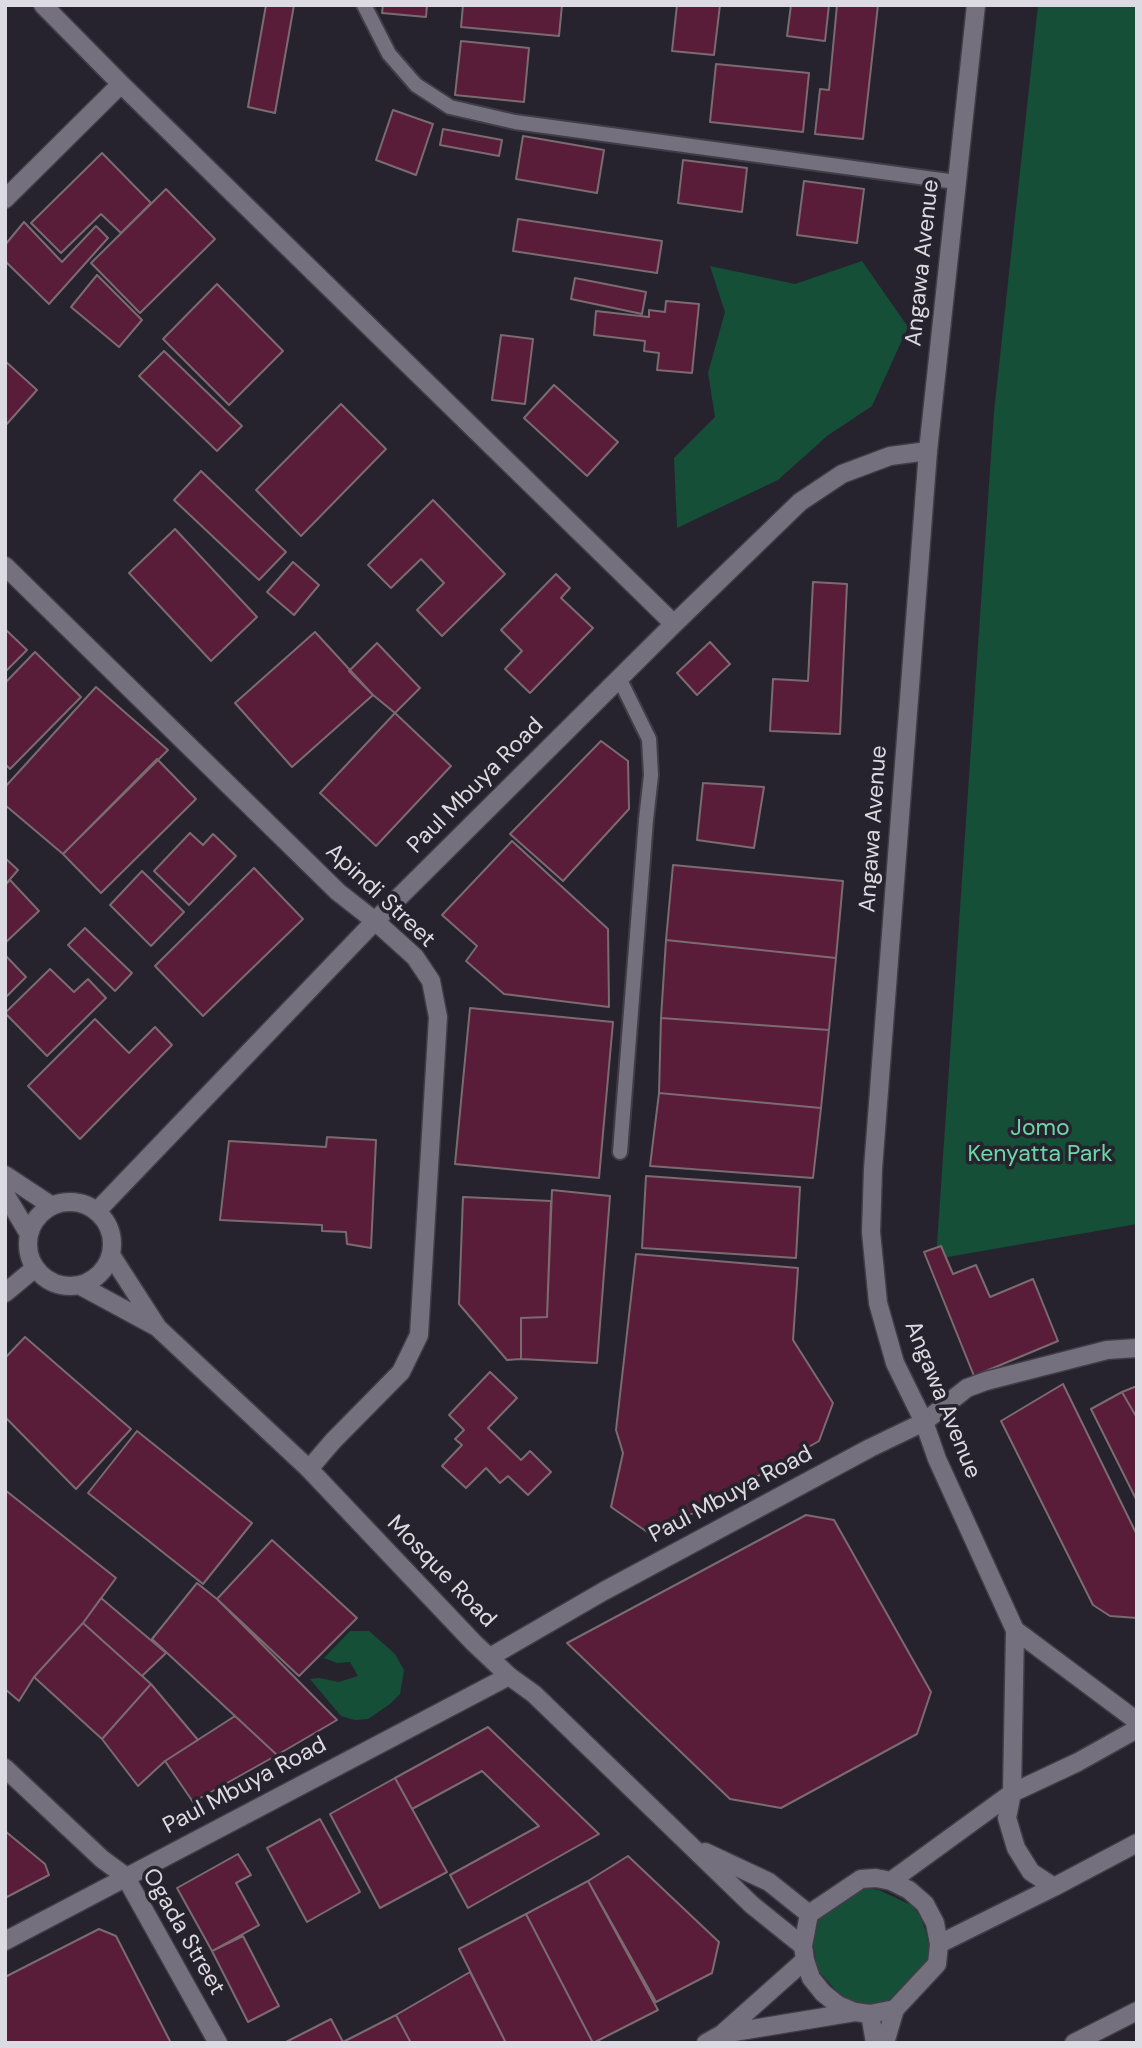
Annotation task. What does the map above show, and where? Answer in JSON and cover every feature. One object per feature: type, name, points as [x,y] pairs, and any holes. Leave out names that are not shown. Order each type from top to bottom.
[{"type":"street","points":[[43,5],[674,624]]},
{"type":"street","name":"Angawa Avenue","points":[[976,5],[928,451],[873,1169],[871,1232],[878,1303],[895,1363],[924,1422],[937,1459],[1015,1630],[1012,1793],[1007,1818],[1016,1848],[1031,1872],[1054,1887]]},
{"type":"street","points":[[5,199],[121,84]]},
{"type":"street","name":"Paul Mbuya Road","points":[[97,1211],[375,921],[800,502],[842,474],[890,456],[928,451]]},
{"type":"street","name":"Apindi Street","points":[[5,566],[338,892],[415,957],[431,981],[438,1017],[419,1335],[401,1372],[309,1469]]},
{"type":"street","points":[[5,1175],[52,1206]]},
{"type":"street","points":[[5,1194],[29,1234]]},
{"type":"street","points":[[67,1202],[83,1203],[97,1211],[111,1231],[111,1255],[100,1275],[81,1286],[54,1284],[35,1268],[30,1257],[29,1234],[37,1217],[52,1206],[67,1202]]},
{"type":"street","name":"Mosque Road","points":[[111,1255],[158,1328],[309,1469],[509,1676],[534,1694],[804,1953]]},
{"type":"street","points":[[5,1293],[35,1268]]},
{"type":"street","name":"Mosque Road","points":[[81,1286],[158,1328]]},
{"type":"street","name":"Paul Mbuya Road","points":[[490,1657],[604,1591],[870,1448],[924,1422],[967,1388],[1107,1350],[1137,1348]]},
{"type":"street","name":"Angawa Avenue","points":[[1015,1630],[1137,1721]]},
{"type":"street","name":"Paul Mbuya Road","points":[[5,1941],[509,1676]]},
{"type":"street","points":[[891,1881],[1012,1793],[1078,1762],[1137,1729]]},
{"type":"street","name":"Ogada Street","points":[[5,1768],[125,1877],[218,2043]]},
{"type":"street","points":[[939,1944],[1137,1843]]},
{"type":"street","name":"Mosque Road","points":[[692,1846],[769,1882],[809,1914]]},
{"type":"street","points":[[875,2043],[862,2013],[838,2005],[822,1993],[811,1978],[804,1953],[809,1914],[860,1879],[876,1878],[891,1881],[909,1890],[925,1905],[935,1923],[939,1944],[937,1964],[895,2008],[885,2043]]},
{"type":"street","points":[[714,2039],[804,1953]]},
{"type":"street","points":[[714,2039],[895,2008]]},
{"type":"street","points":[[1074,2043],[1137,2011]]},
{"type":"lane","points":[[365,5],[389,54],[416,85],[450,107],[515,122],[956,182]]},
{"type":"lane","points":[[619,678],[649,739],[651,775],[620,1152]]},
{"type":"green space","name":"Jomo Kenyatta Park","points":[[1038,5],[1137,5],[1137,1224],[936,1259],[994,412]]},
{"type":"green space","points":[[862,261],[908,327],[872,406],[827,436],[778,480],[677,528],[674,458],[715,417],[708,373],[725,312],[710,266],[795,284]]},
{"type":"green space","points":[[350,1631],[369,1631],[395,1654],[404,1670],[400,1694],[368,1719],[355,1720],[341,1716],[310,1679],[339,1682],[358,1676],[350,1662],[337,1663],[324,1658]]},
{"type":"green space","points":[[863,1888],[879,1890],[913,1906],[920,1916],[930,1950],[927,1965],[896,2003],[871,2008],[856,2005],[841,1996],[817,1969],[811,1930],[815,1919]]},
{"type":"building","points":[[266,5],[294,5],[275,113],[248,107]]},
{"type":"building","points":[[383,5],[427,5],[426,17],[382,13]]},
{"type":"building","points":[[463,5],[562,5],[559,36],[461,27]]},
{"type":"building","points":[[677,5],[720,5],[714,55],[672,51]]},
{"type":"building","points":[[791,5],[829,5],[825,41],[787,36]]},
{"type":"building","points":[[837,5],[878,5],[863,139],[815,134],[820,89],[829,90]]},
{"type":"building","points":[[461,41],[529,48],[524,102],[455,95]]},
{"type":"building","points":[[716,64],[809,73],[803,132],[710,122]]},
{"type":"building","points":[[393,110],[433,124],[416,175],[376,160]]},
{"type":"building","points":[[443,129],[502,140],[499,156],[440,145]]},
{"type":"building","points":[[523,136],[604,150],[597,193],[516,179]]},
{"type":"building","points":[[102,153],[151,203],[121,233],[101,214],[61,253],[31,223]]},
{"type":"building","points":[[683,160],[747,168],[742,212],[678,203]]},
{"type":"building","points":[[804,181],[864,189],[857,243],[797,235]]},
{"type":"building","points":[[166,189],[215,239],[140,313],[91,263]]},
{"type":"building","points":[[518,219],[662,241],[657,273],[513,251]]},
{"type":"building","points":[[24,222],[62,262],[96,226],[108,238],[49,304],[5,261],[5,245]]},
{"type":"building","points":[[97,275],[142,320],[119,347],[71,307]]},
{"type":"building","points":[[575,278],[646,292],[642,314],[571,299]]},
{"type":"building","points":[[217,284],[283,351],[229,405],[163,339]]},
{"type":"building","points":[[666,301],[699,304],[692,373],[657,370],[659,353],[644,351],[645,341],[594,335],[596,311],[649,317],[649,310],[665,312]]},
{"type":"building","points":[[501,335],[533,339],[525,404],[492,400]]},
{"type":"building","points":[[164,351],[242,426],[217,451],[139,376]]},
{"type":"building","points":[[5,361],[37,390],[5,426]]},
{"type":"building","points":[[554,385],[618,442],[587,476],[524,418]]},
{"type":"building","points":[[341,404],[386,449],[301,536],[256,490]]},
{"type":"building","points":[[201,471],[286,552],[259,580],[174,500]]},
{"type":"building","points":[[433,500],[505,574],[442,636],[417,610],[444,583],[421,559],[391,588],[368,565]]},
{"type":"building","points":[[175,529],[257,617],[211,661],[129,573]]},
{"type":"building","points":[[293,562],[319,585],[294,615],[267,592]]},
{"type":"building","points":[[556,574],[570,588],[561,598],[593,628],[530,693],[505,669],[522,651],[501,630]]},
{"type":"building","points":[[813,582],[847,584],[840,734],[770,731],[773,679],[808,681]]},
{"type":"building","points":[[5,629],[27,650],[5,672]]},
{"type":"building","points":[[315,632],[373,695],[292,767],[235,703]]},
{"type":"building","points":[[710,642],[730,664],[697,695],[677,673]]},
{"type":"building","points":[[377,643],[420,688],[395,713],[349,671]]},
{"type":"building","points":[[35,652],[81,697],[10,769],[5,764],[5,683]]},
{"type":"building","points":[[96,687],[168,750],[63,854],[5,805],[5,787]]},
{"type":"building","points":[[395,713],[451,766],[376,846],[320,793]]},
{"type":"building","points":[[601,741],[628,761],[629,809],[563,881],[510,834]]},
{"type":"building","points":[[157,759],[196,799],[101,893],[63,854]]},
{"type":"building","points":[[703,783],[764,787],[754,848],[697,840]]},
{"type":"building","points":[[190,833],[203,845],[213,834],[236,856],[189,905],[154,871]]},
{"type":"building","points":[[512,841],[608,929],[609,1007],[504,994],[466,961],[477,946],[442,915]]},
{"type":"building","points":[[5,858],[18,870],[5,885]]},
{"type":"building","points":[[673,865],[843,881],[836,958],[666,940]]},
{"type":"building","points":[[254,868],[303,919],[203,1016],[155,966]]},
{"type":"building","points":[[142,871],[184,912],[151,946],[110,905]]},
{"type":"building","points":[[10,880],[39,911],[5,943],[5,885]]},
{"type":"building","points":[[85,928],[132,973],[115,991],[68,945]]},
{"type":"building","points":[[666,940],[836,958],[829,1030],[661,1018]]},
{"type":"building","points":[[5,955],[26,977],[5,998]]},
{"type":"building","points":[[50,969],[74,992],[88,979],[106,998],[47,1056],[5,1013]]},
{"type":"building","points":[[470,1008],[613,1022],[599,1178],[455,1164]]},
{"type":"building","points":[[661,1018],[829,1030],[821,1108],[659,1093]]},
{"type":"building","points":[[95,1019],[129,1053],[155,1027],[172,1045],[80,1139],[28,1086]]},
{"type":"building","points":[[659,1093],[821,1108],[813,1178],[650,1166]]},
{"type":"building","points":[[327,1137],[376,1140],[371,1248],[347,1244],[346,1232],[322,1231],[322,1225],[220,1220],[229,1141],[326,1147]]},
{"type":"building","points":[[646,1176],[800,1187],[796,1258],[642,1248]]},
{"type":"building","points":[[552,1190],[610,1196],[597,1363],[521,1359],[521,1318],[547,1317]]},
{"type":"building","points":[[463,1197],[551,1201],[547,1317],[521,1318],[521,1359],[507,1360],[459,1304]]},
{"type":"building","points":[[941,1246],[953,1274],[976,1265],[990,1297],[1033,1279],[1058,1341],[974,1376],[924,1252]]},
{"type":"building","points":[[636,1254],[798,1268],[793,1340],[833,1403],[819,1441],[653,1536],[611,1507],[623,1453],[616,1430]]},
{"type":"building","points":[[25,1337],[131,1429],[76,1489],[5,1417],[5,1358]]},
{"type":"building","points":[[490,1372],[517,1398],[488,1428],[521,1460],[530,1451],[551,1472],[528,1495],[508,1476],[500,1483],[486,1468],[466,1488],[442,1466],[462,1445],[455,1439],[464,1430],[449,1415]]},
{"type":"building","points":[[1063,1384],[1137,1535],[1137,1618],[1110,1616],[1093,1605],[1001,1421]]},
{"type":"building","points":[[1137,1386],[1137,1418],[1122,1392]]},
{"type":"building","points":[[1122,1392],[1137,1418],[1137,1501],[1091,1409]]},
{"type":"building","points":[[137,1431],[252,1523],[203,1584],[88,1493]]},
{"type":"building","points":[[5,1490],[116,1578],[83,1623],[34,1677],[19,1701],[5,1689]]},
{"type":"building","points":[[806,1515],[834,1520],[931,1692],[917,1734],[781,1808],[730,1799],[567,1643]]},
{"type":"building","points":[[272,1540],[357,1618],[299,1676],[217,1599]]},
{"type":"building","points":[[197,1583],[217,1599],[337,1720],[277,1755],[152,1639]]},
{"type":"building","points":[[101,1598],[166,1653],[142,1676],[83,1623]]},
{"type":"building","points":[[83,1623],[151,1684],[102,1739],[34,1677]]},
{"type":"building","points":[[151,1684],[198,1740],[165,1761],[138,1786],[102,1739]]},
{"type":"building","points":[[235,1716],[277,1755],[193,1802],[165,1761]]},
{"type":"building","points":[[488,1727],[599,1834],[468,1908],[450,1875],[539,1826],[482,1771],[412,1809],[395,1778]]},
{"type":"building","points":[[395,1778],[447,1872],[380,1908],[330,1814]]},
{"type":"building","points":[[320,1819],[360,1892],[307,1922],[267,1848]]},
{"type":"building","points":[[5,1831],[45,1864],[49,1875],[5,1898]]},
{"type":"building","points":[[238,1854],[251,1875],[236,1883],[259,1925],[212,1951],[177,1888]]},
{"type":"building","points":[[628,1856],[719,1942],[712,1973],[656,2002],[588,1881]]},
{"type":"building","points":[[588,1881],[658,2010],[593,2043],[526,1914]]},
{"type":"building","points":[[526,1914],[593,2043],[506,2043],[459,1949]]},
{"type":"building","points":[[99,1929],[116,1936],[171,2043],[5,2043],[5,1977]]},
{"type":"building","points":[[243,1936],[279,2006],[248,2022],[212,1951]]},
{"type":"building","points":[[470,1972],[506,2043],[411,2043],[396,2015]]},
{"type":"building","points":[[396,2015],[411,2043],[284,2043],[331,2019],[343,2042]]}]
